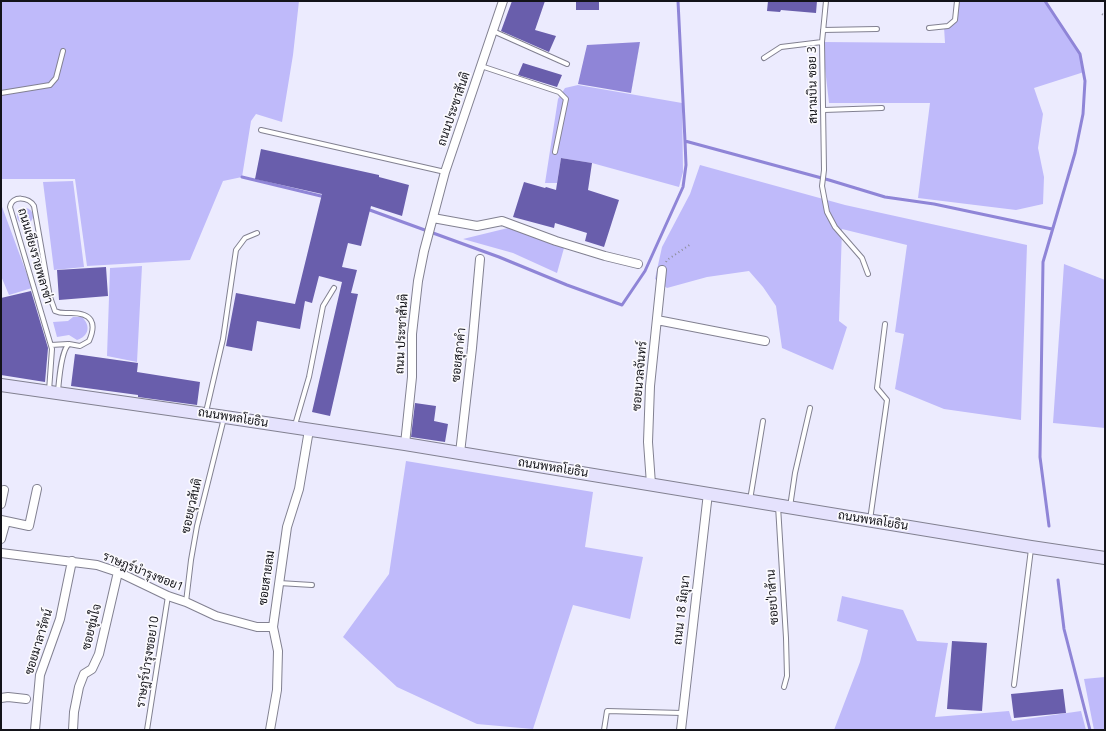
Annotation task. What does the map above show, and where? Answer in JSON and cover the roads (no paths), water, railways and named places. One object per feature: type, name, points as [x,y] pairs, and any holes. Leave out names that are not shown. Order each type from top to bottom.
[{"type":"main road","name":"ถนนพหลโยธิน","points":[[1,385],[405,444],[1105,558]]},
{"type":"street","name":"ถนนประชาสันติ","points":[[430,226],[445,172],[503,1]]},
{"type":"street","points":[[433,218],[477,226],[502,221],[563,243],[638,264]]},
{"type":"street","name":"ถนน ประชาสันติ","points":[[405,444],[412,378],[412,334],[418,281],[430,226]]},
{"type":"street","name":"ซอยสุภาคำ","points":[[460,453],[480,259]]},
{"type":"street","name":"ซอยนวลจันทร์","points":[[652,484],[648,442],[650,386],[662,270]]},
{"type":"street","points":[[657,320],[765,341]]},
{"type":"street","name":"ซอยสายลม","points":[[270,730],[277,690],[278,651],[273,627],[287,527],[299,489],[309,430]]},
{"type":"street","points":[[1,539],[3,520],[29,526],[37,489]]},
{"type":"street","points":[[1,504],[4,490]]},
{"type":"street","name":"ถนน 18 มิถุนา","points":[[681,730],[708,493]]},
{"type":"street","name":"ราษฎร์บำรุงซอย1","points":[[1,553],[97,565],[118,572],[168,596],[186,602],[216,616],[257,627],[273,627]]},
{"type":"street","name":"ซอยมาลารัตน์","points":[[35,730],[40,675],[60,619],[72,561]]},
{"type":"street","name":"ซอยชุ่มใจ","points":[[73,730],[74,712],[79,687],[84,674],[92,669],[99,654],[118,572]]},
{"type":"street","points":[[1,698],[8,697],[26,699]]},
{"type":"lane","name":"สนามบิน ซอย 3","points":[[826,1],[822,42],[824,110],[823,183],[827,212],[835,227],[862,258],[868,274]]},
{"type":"lane","points":[[929,28],[948,26],[955,20],[957,1]]},
{"type":"lane","points":[[823,30],[877,29]]},
{"type":"lane","points":[[493,31],[567,64]]},
{"type":"lane","points":[[764,58],[782,47],[822,42]]},
{"type":"lane","points":[[1,93],[50,85],[56,78],[63,50]]},
{"type":"lane","points":[[481,66],[559,92],[566,100],[555,152]]},
{"type":"lane","points":[[824,110],[882,108]]},
{"type":"lane","points":[[261,130],[445,172]]},
{"type":"lane","name":"ถนนเชียงรายพลาซ่า","points":[[53,392],[51,345],[11,211],[11,203],[19,198],[32,201],[34,206],[50,297],[55,311],[61,314],[70,313],[87,315],[91,320],[93,327],[89,342],[80,346],[68,344]]},
{"type":"lane","points":[[205,414],[223,339],[236,250],[245,238],[258,233]]},
{"type":"lane","points":[[294,428],[309,377],[323,306],[334,288]]},
{"type":"lane","points":[[870,520],[887,400],[877,388],[885,324]]},
{"type":"lane","points":[[51,345],[68,344]]},
{"type":"lane","points":[[53,392],[66,346],[68,344]]},
{"type":"lane","points":[[790,507],[810,408]]},
{"type":"lane","name":"ซอยยุวสันติ","points":[[186,602],[197,526],[225,417]]},
{"type":"lane","points":[[750,501],[763,421]]},
{"type":"lane","name":"ซอยป่าส้าน","points":[[778,505],[786,638],[787,676],[784,687]]},
{"type":"lane","points":[[1014,685],[1031,547]]},
{"type":"lane","points":[[279,583],[312,585]]},
{"type":"lane","name":"ราษฎร์บำรุงซอย10","points":[[147,730],[168,596]]},
{"type":"lane","points":[[604,730],[607,710],[682,713]]},
{"type":"waterway","points":[[678,1],[685,141],[829,180],[885,197],[934,204],[1052,229]]},
{"type":"waterway","points":[[1045,1],[1080,54],[1085,81],[1083,114],[1075,153],[1043,262],[1040,457],[1049,526]]},
{"type":"waterway","points":[[367,209],[499,257],[567,285],[622,305],[645,271],[683,187],[686,165],[685,141]]},
{"type":"waterway","points":[[242,177],[325,197]]},
{"type":"waterway","points":[[1058,580],[1064,629],[1090,730]]}]
